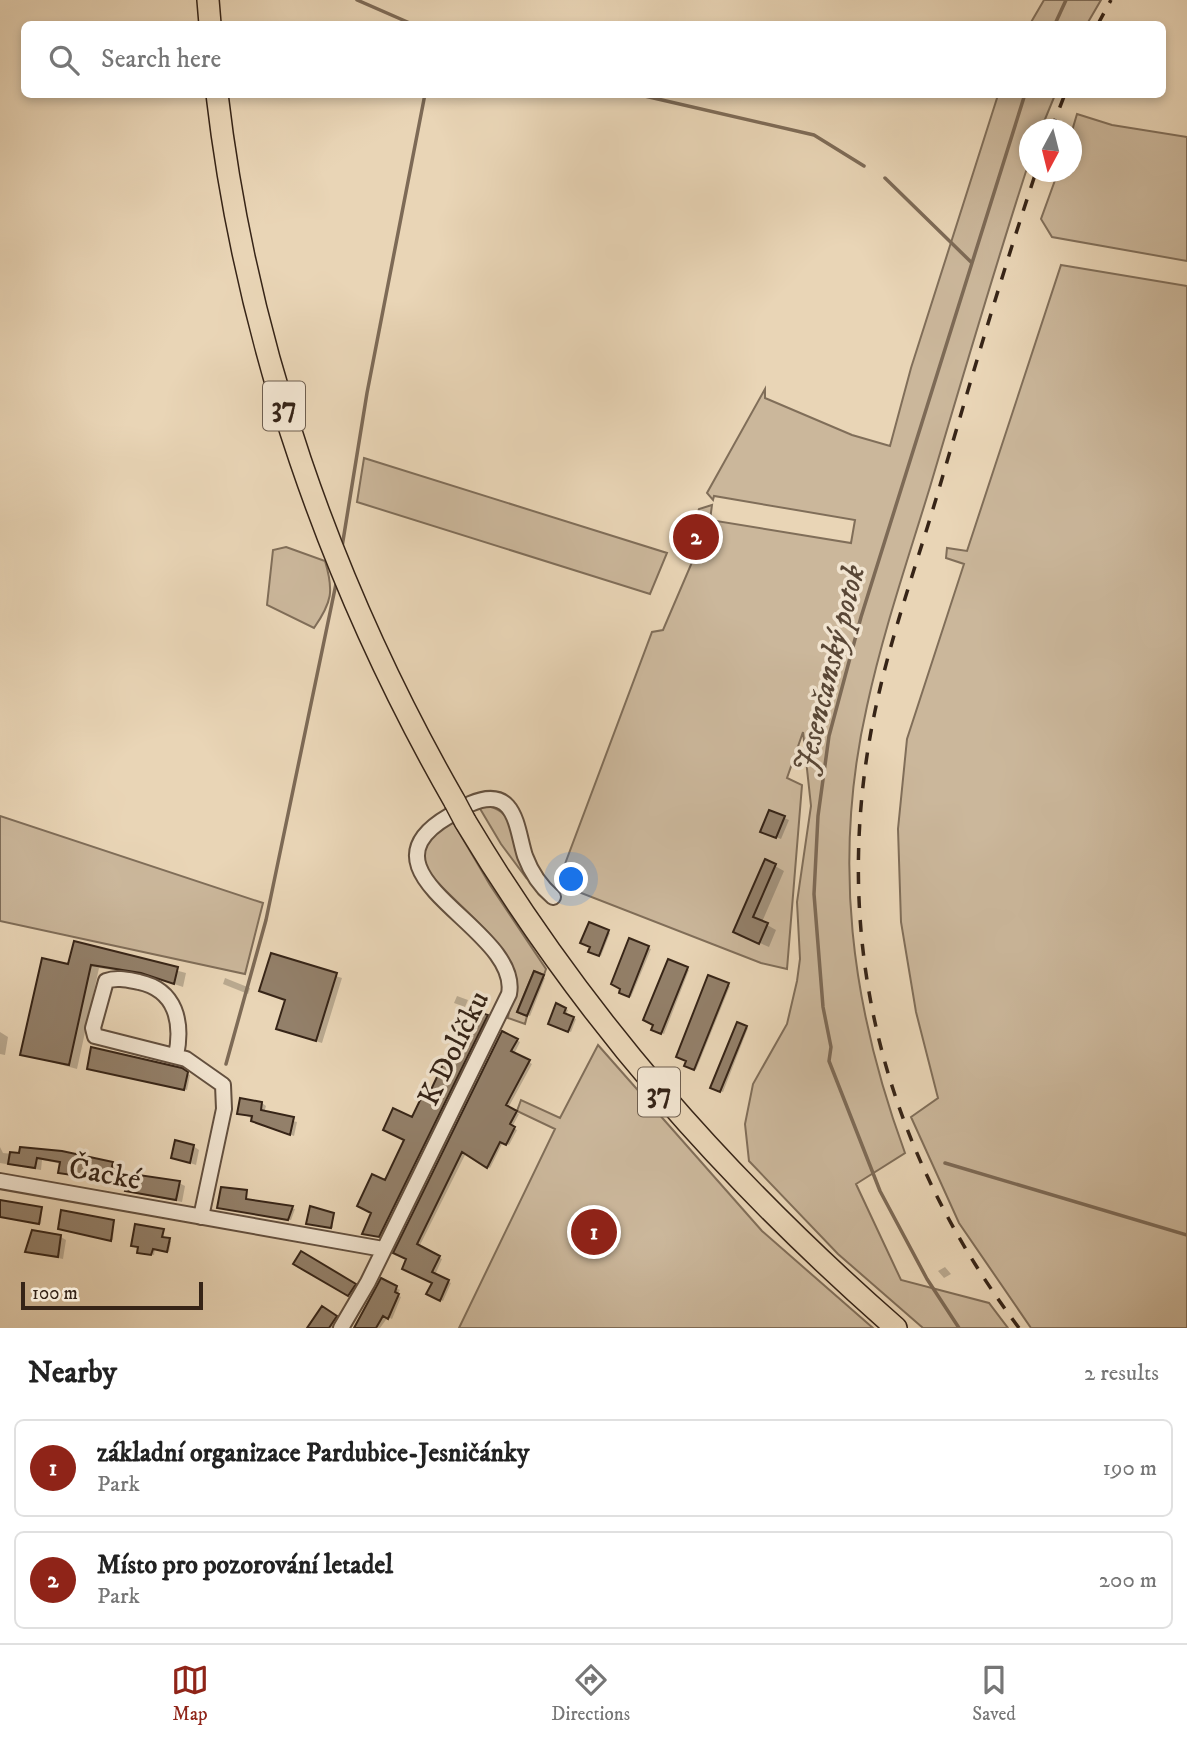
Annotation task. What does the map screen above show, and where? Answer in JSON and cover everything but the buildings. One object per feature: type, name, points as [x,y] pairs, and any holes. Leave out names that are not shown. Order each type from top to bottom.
[{"type":"main road","points":[[208,0],[210,21]]},
{"type":"main road","name":"37","points":[[218,98],[239,231],[259,316],[293,435],[347,585],[392,685],[460,811],[573,987],[637,1066],[746,1187],[896,1328]]},
{"type":"street","points":[[460,811],[491,800],[510,809],[518,822],[529,865],[553,897]]},
{"type":"street","name":"K Dolíčku","points":[[341,1328],[383,1249],[511,985],[511,978],[501,959],[441,896],[417,865],[420,837],[428,828],[460,811]]},
{"type":"street","points":[[176,1056],[176,1017],[165,993],[154,986],[131,980],[106,981],[93,1028],[95,1036],[176,1056],[193,1063],[220,1081],[226,1093],[201,1217]]},
{"type":"street","name":"Čacké","points":[[0,1181],[383,1249]]},
{"type":"shaded area","points":[[1044,0],[1101,0],[1089,21],[1032,21]]},
{"type":"shaded area","points":[[997,98],[1054,98],[1045,119],[1019,119],[1019,182],[1023,182],[873,678],[856,763],[851,820],[849,876],[860,988],[886,1098],[905,1153],[856,1184],[901,1280],[989,1303],[1008,1328],[923,1328],[838,1254],[749,1161],[745,1124],[753,1084],[787,1024],[800,959],[797,902],[811,806],[803,732],[787,778],[802,785],[787,969],[761,963],[576,891],[565,864],[652,632],[663,630],[696,553],[685,547],[699,509],[712,505],[710,520],[851,543],[855,520],[714,496],[713,500],[707,493],[765,389],[765,398],[852,435],[890,446],[911,368]]},
{"type":"shaded area","points":[[1077,114],[1112,125],[1187,137],[1187,261],[1052,237],[1041,219],[1054,182],[1082,182],[1082,119],[1076,119]]},
{"type":"shaded area","points":[[1061,265],[1187,286],[1187,1328],[1031,1328],[959,1223],[911,1117],[938,1098],[916,1012],[901,922],[898,829],[907,739],[964,564],[946,558],[947,548],[967,551]]},
{"type":"shaded area","points":[[364,458],[667,553],[650,594],[357,502]]},
{"type":"shaded area","points":[[286,547],[325,561],[330,580],[330,596],[325,611],[314,628],[267,605],[273,550]]},
{"type":"shaded area","points":[[479,807],[492,807],[508,820],[514,831],[527,879],[501,844]]},
{"type":"shaded area","points":[[0,816],[263,903],[245,974],[0,921]]},
{"type":"shaded area","points":[[453,822],[490,885],[546,969],[544,975],[534,971],[517,1012],[527,1016],[525,1024],[508,1018],[516,981],[504,951],[424,865],[425,851],[431,839]]},
{"type":"shaded area","points":[[598,1045],[762,1231],[873,1328],[459,1328],[555,1129],[517,1111],[521,1100],[560,1118]]},
{"type":"waterway","points":[[357,0],[405,21]]},
{"type":"waterway","name":"Jesenčanský potok","points":[[1056,21],[1066,0]]},
{"type":"waterway","points":[[342,547],[367,393],[424,98]]},
{"type":"waterway","points":[[653,98],[814,135],[864,166]]},
{"type":"waterway","name":"Jesenčanský potok","points":[[959,1328],[927,1279],[880,1191],[829,1061],[831,1047],[823,1007],[814,894],[818,816],[829,736],[861,617],[1024,98]]},
{"type":"waterway","points":[[885,178],[971,262]]},
{"type":"waterway","points":[[226,1064],[266,920],[337,579]]},
{"type":"waterway","points":[[945,1163],[1187,1235]]},
{"type":"railway","points":[[1100,21],[1111,0]]},
{"type":"railway","points":[[1055,119],[1063,98]]},
{"type":"railway","points":[[1019,1328],[972,1258],[932,1186],[901,1112],[878,1036],[864,957],[858,877],[862,795],[881,684],[984,335],[1033,182]]},
{"type":"place","name":"Místo pro pozorování letadel","points":[[696,537]]},
{"type":"place","name":"základní organizace Pardubice-Jesničánky","points":[[594,1232]]}]
